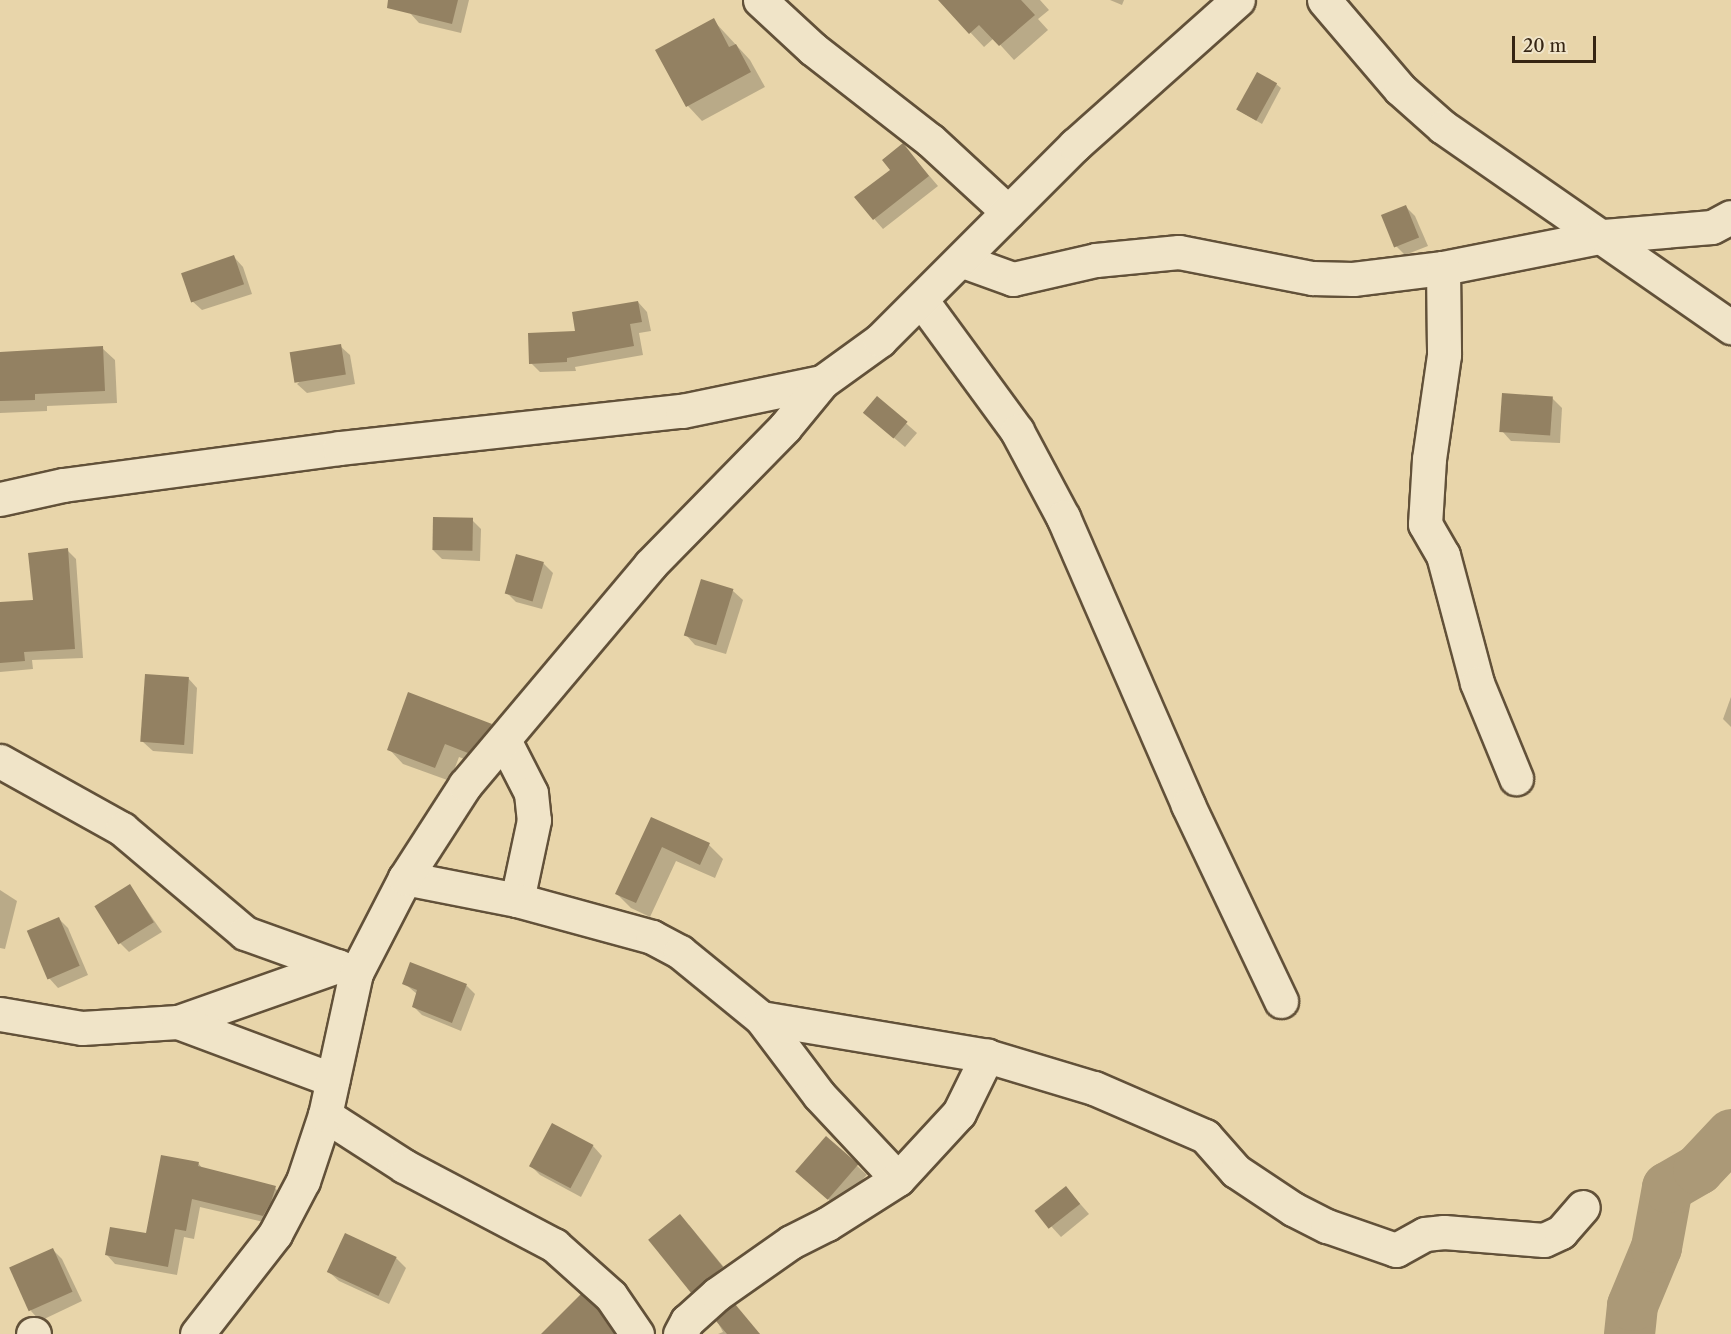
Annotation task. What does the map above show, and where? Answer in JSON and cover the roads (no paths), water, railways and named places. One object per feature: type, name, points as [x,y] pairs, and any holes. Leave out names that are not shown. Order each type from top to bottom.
[{"type":"street","points":[[760,0],[813,50],[930,140],[1008,213]]},
{"type":"street","points":[[197,1334],[275,1234],[303,1181],[325,1115],[333,1080],[346,970],[465,785],[650,565],[785,427],[822,382],[880,340],[963,261],[1075,145],[1238,0]]},
{"type":"street","points":[[1324,0],[1400,89],[1443,127],[1604,236],[1731,327]]},
{"type":"street","points":[[963,261],[1013,279],[1095,260],[1179,252],[1312,278],[1353,279],[1443,268],[1604,236],[1712,227],[1731,217]]},
{"type":"street","points":[[1443,268],[1444,355],[1428,459],[1425,524],[1443,555],[1477,683],[1516,778]]},
{"type":"street","points":[[922,301],[1017,431],[1063,517],[1188,805],[1281,1001]]},
{"type":"street","points":[[0,499],[63,485],[327,449],[682,411],[822,382]]},
{"type":"street","points":[[504,740],[531,793],[534,820],[517,900]]},
{"type":"street","points":[[0,761],[122,829],[245,933],[346,970]]},
{"type":"street","points":[[405,878],[517,900],[652,937],[680,952],[761,1018],[819,1095],[898,1179]]},
{"type":"street","points":[[0,1014],[82,1028],[178,1022],[346,970]]},
{"type":"street","points":[[761,1018],[987,1056],[1094,1088],[1181,1123],[1205,1136],[1257,1188],[1293,1209],[1327,1226],[1396,1250],[1413,1239],[1434,1233],[1544,1240],[1561,1232],[1583,1207]]},
{"type":"street","points":[[178,1022],[333,1080]]},
{"type":"street","points":[[680,1334],[687,1321],[717,1294],[754,1268],[898,1179],[959,1113],[987,1056]]},
{"type":"street","points":[[325,1115],[404,1166],[554,1245],[610,1296],[637,1334]]},
{"type":"waterway","points":[[1629,1334],[1632,1305],[1656,1247],[1667,1187],[1698,1169],[1731,1134]]}]
